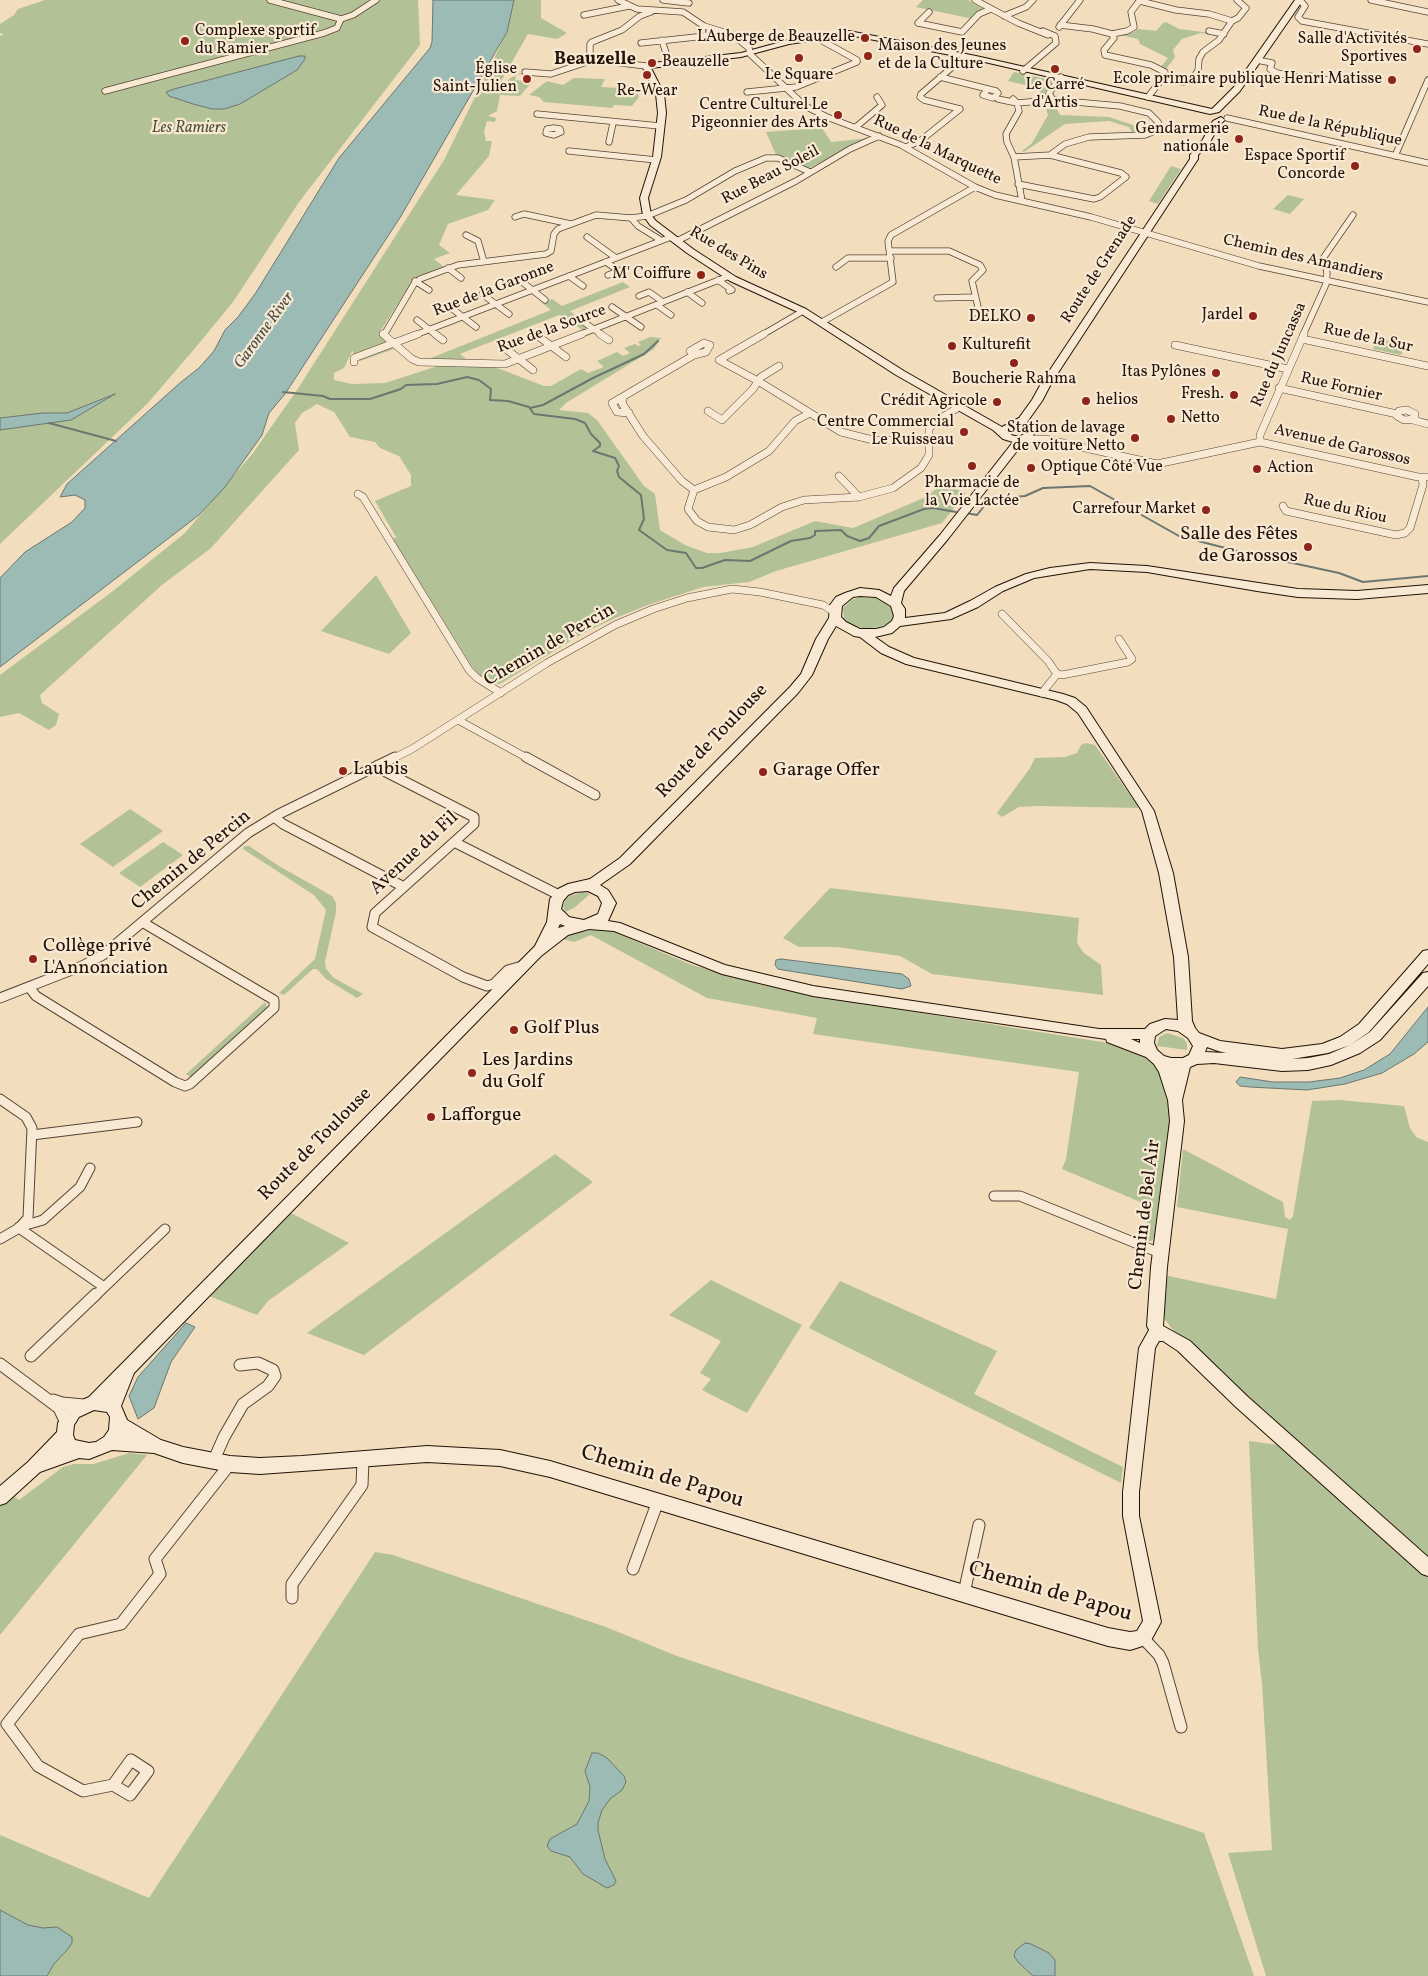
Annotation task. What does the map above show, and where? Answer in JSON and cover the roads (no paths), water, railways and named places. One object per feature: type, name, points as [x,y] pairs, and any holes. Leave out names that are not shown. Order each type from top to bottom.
[{"type":"main road","name":"Route de Grenade","points":[[964,512],[972,494],[1006,444],[1009,431],[1023,420],[1037,401],[1047,382],[1144,232],[1196,156],[1212,123],[1211,114],[1237,88],[1300,0]]},
{"type":"main road","points":[[647,216],[645,192],[656,160],[662,119],[661,100],[646,66],[751,52],[788,42],[842,34],[856,34],[1060,79],[1129,92],[1225,117]]},
{"type":"main road","name":"Route de Grenade","points":[[1203,143],[1206,142],[1216,124],[1225,117],[1228,107],[1239,92],[1237,88]]},
{"type":"main road","name":"Rue des Pins","points":[[647,216],[674,239],[749,288],[804,311],[900,374],[959,407],[1009,431]]},
{"type":"main road","name":"Route de Grenade","points":[[922,561],[964,512],[1025,435],[1035,412],[1037,401]]},
{"type":"main road","points":[[1009,431],[1012,439],[1025,435]]},
{"type":"main road","points":[[922,561],[890,586],[873,592],[855,593],[840,600],[836,605],[835,615],[842,625],[858,632],[885,650],[910,661],[1071,701],[1082,710],[1148,811],[1166,873],[1181,957],[1184,1012],[1199,1051],[1189,1061]]},
{"type":"main road","points":[[896,654],[887,644],[893,626],[900,616],[897,606],[898,590],[922,561]]},
{"type":"main road","points":[[820,646],[832,636],[858,632],[876,633],[893,626],[947,616],[999,589],[1030,576],[1050,571],[1090,566],[1146,569],[1256,588],[1298,593],[1357,594],[1428,589]]},
{"type":"main road","points":[[873,592],[886,596],[897,606],[924,615],[960,610]]},
{"type":"main road","name":"Route de Toulouse","points":[[607,901],[611,882],[625,862],[794,690],[806,675],[835,615]]},
{"type":"main road","name":"Route de Toulouse","points":[[585,886],[625,862]]},
{"type":"main road","points":[[646,937],[607,901],[599,890],[585,886],[573,887],[559,895],[555,905],[556,911],[565,921],[615,926],[722,968],[782,984],[835,994],[1099,1034],[1148,1034],[1160,1025],[1171,1024],[1218,1046],[1282,1055],[1323,1049],[1345,1040],[1364,1028],[1428,955]]},
{"type":"main road","points":[[585,924],[603,917],[607,901]]},
{"type":"main road","name":"Route de Toulouse","points":[[536,952],[552,928],[556,911]]},
{"type":"main road","name":"Route de Toulouse","points":[[89,1404],[129,1368],[148,1345],[536,952],[563,932],[585,924]]},
{"type":"main road","points":[[1099,1034],[1171,1064],[1214,1057],[1282,1065],[1308,1064],[1331,1059],[1355,1049],[1375,1036],[1428,977]]},
{"type":"main road","points":[[1171,1024],[1184,1012]]},
{"type":"main road","points":[[1148,1034],[1147,1043],[1155,1056]]},
{"type":"main road","name":"Chemin de Bel Air","points":[[1155,1056],[1166,1071],[1174,1100],[1177,1121],[1170,1189],[1160,1253],[1155,1326],[1159,1334]]},
{"type":"main road","name":"Chemin de Bel Air","points":[[1174,1100],[1189,1061]]},
{"type":"main road","points":[[1159,1334],[1170,1336],[1184,1346],[1242,1402],[1428,1568]]},
{"type":"main road","name":"Chemin de Papou","points":[[120,1424],[156,1446],[183,1455],[222,1463],[268,1466],[427,1454],[500,1458],[558,1471],[1119,1640],[1130,1641],[1143,1638],[1150,1629],[1152,1616],[1134,1529],[1130,1492],[1148,1342],[1155,1335],[1159,1334]]},
{"type":"main road","name":"Route de Toulouse","points":[[113,1407],[129,1368]]},
{"type":"main road","points":[[0,1497],[34,1467],[66,1429],[74,1412],[89,1404],[104,1403],[113,1407],[118,1414],[120,1424],[117,1433],[110,1442],[95,1450],[68,1452],[34,1467]]},
{"type":"main road","points":[[66,1429],[69,1444],[79,1450]]},
{"type":"main road","name":"Chemin de Papou","points":[[110,1442],[156,1446]]},
{"type":"street","points":[[270,0],[341,19],[353,15],[376,0]]},
{"type":"street","points":[[618,0],[629,6],[640,16]]},
{"type":"street","points":[[663,0],[690,1]]},
{"type":"street","points":[[976,0],[1004,16],[1049,34],[1052,46],[1024,70]]},
{"type":"street","points":[[1004,16],[1026,7],[1032,0]]},
{"type":"street","points":[[1049,34],[1059,26],[1080,0]]},
{"type":"street","points":[[1059,26],[1093,28],[1112,34],[1126,32],[1133,28],[1131,12],[1140,0],[1176,10],[1209,14],[1232,21]]},
{"type":"street","points":[[1163,79],[1183,82],[1192,80],[1198,71],[1199,59],[1203,52],[1224,34],[1232,21],[1238,18],[1246,8],[1237,0]]},
{"type":"street","points":[[1300,0],[1305,6],[1298,17],[1302,21],[1428,44]]},
{"type":"street","points":[[1371,0],[1428,12]]},
{"type":"street","points":[[584,15],[629,6],[683,12],[690,1]]},
{"type":"street","points":[[929,12],[918,23],[962,32],[979,14],[991,9]]},
{"type":"street","points":[[593,59],[590,44],[592,42],[629,26],[640,16],[657,10]]},
{"type":"street","name":"Rue de la Marquette","points":[[683,12],[704,26],[738,38],[785,88],[812,110],[906,147],[975,187],[1007,198],[1083,214],[1144,232]]},
{"type":"street","points":[[106,91],[324,33],[337,28],[341,19]]},
{"type":"street","points":[[1209,31],[1224,34]]},
{"type":"street","points":[[641,43],[714,35],[724,32]]},
{"type":"street","points":[[1112,34],[1114,38],[1104,50],[1105,55],[1161,69],[1166,74],[1148,97]]},
{"type":"street","points":[[747,92],[785,88],[813,81],[857,62],[857,60],[817,38]]},
{"type":"street","points":[[662,40],[669,63]]},
{"type":"street","points":[[906,147],[920,141],[960,109],[924,100],[920,97],[921,94],[964,57]]},
{"type":"street","points":[[525,72],[545,75],[584,63],[584,60],[593,59],[646,66]]},
{"type":"street","points":[[1257,60],[1272,63],[1270,69],[1277,73],[1308,79],[1310,76],[1327,80]]},
{"type":"street","points":[[940,77],[988,89]]},
{"type":"street","points":[[1053,100],[1049,93],[1060,79]]},
{"type":"street","points":[[1395,156],[1428,80]]},
{"type":"street","points":[[856,128],[882,105],[877,97]]},
{"type":"street","points":[[998,99],[1015,101],[1053,100],[1113,105],[1142,110],[1154,116],[1159,126],[1152,132],[1137,136],[1081,138],[1065,144],[1050,155]]},
{"type":"street","points":[[1015,101],[1019,111],[1006,134],[1007,142],[1014,157],[1019,187],[1022,191],[1022,201]]},
{"type":"street","points":[[537,114],[613,123],[660,126]]},
{"type":"street","name":"Rue de la République","points":[[1225,117],[1428,163]]},
{"type":"street","points":[[560,130],[570,118]]},
{"type":"street","points":[[609,142],[613,123]]},
{"type":"street","name":"Rue Beau Soleil","points":[[658,241],[674,239],[787,185],[850,149],[879,136]]},
{"type":"street","points":[[569,151],[656,160]]},
{"type":"street","points":[[1007,198],[1019,187],[1029,185],[1090,200],[1100,197],[1126,178],[1120,173],[1050,155],[1014,157]]},
{"type":"street","points":[[392,344],[384,336],[383,332],[415,281],[448,268],[546,254],[551,251],[556,231],[571,224],[596,215],[631,218],[647,216],[686,200],[735,171],[766,158],[778,158],[810,172]]},
{"type":"street","points":[[822,322],[893,282],[891,251],[888,241],[891,235],[975,187]]},
{"type":"street","points":[[515,217],[524,214],[571,224]]},
{"type":"street","points":[[1326,280],[1327,273],[1324,257],[1353,215]]},
{"type":"street","name":"Rue des Pins","points":[[631,218],[638,226],[659,239],[658,241]]},
{"type":"street","name":"Chemin des Amandiers","points":[[1144,232],[1258,266],[1428,302]]},
{"type":"street","points":[[466,235],[478,241],[484,262]]},
{"type":"street","points":[[587,237],[616,258]]},
{"type":"street","name":"Rue de la Garonne","points":[[354,362],[354,358],[658,241]]},
{"type":"street","points":[[891,251],[949,251],[975,261],[983,270],[972,281],[978,306],[974,313]]},
{"type":"street","points":[[836,267],[848,258],[891,258]]},
{"type":"street","points":[[606,262],[619,271],[608,275]]},
{"type":"street","points":[[448,268],[461,278]]},
{"type":"street","points":[[569,276],[583,286]]},
{"type":"street","name":"Rue de la Source","points":[[392,344],[419,362],[500,365],[519,360],[729,276]]},
{"type":"street","points":[[718,280],[732,290],[729,291]]},
{"type":"street","name":"Rue du Juncassa","points":[[1260,442],[1260,435],[1279,388],[1326,284],[1326,280]]},
{"type":"street","points":[[415,281],[429,290]]},
{"type":"street","points":[[521,281],[545,300]]},
{"type":"street","points":[[639,296],[649,292],[671,314]]},
{"type":"street","points":[[687,292],[702,302]]},
{"type":"street","points":[[482,294],[509,314]]},
{"type":"street","points":[[937,298],[976,297]]},
{"type":"street","points":[[450,307],[476,327]]},
{"type":"street","points":[[612,307],[640,327]]},
{"type":"street","points":[[719,360],[804,311]]},
{"type":"street","points":[[417,320],[443,340]]},
{"type":"street","points":[[581,320],[609,340]]},
{"type":"street","points":[[538,336],[566,357]]},
{"type":"street","name":"Rue de la Sur","points":[[1302,339],[1428,366]]},
{"type":"street","points":[[1175,344],[1288,369]]},
{"type":"street","points":[[694,355],[690,351],[696,347],[758,381],[842,432],[863,439],[929,441]]},
{"type":"street","points":[[506,349],[533,370]]},
{"type":"street","points":[[629,413],[617,412],[612,403],[624,398],[694,355],[706,352]]},
{"type":"street","points":[[708,411],[722,420],[753,389],[761,377],[779,366]]},
{"type":"street","name":"Rue Fornier","points":[[1279,388],[1396,414],[1401,410],[1410,411],[1416,416],[1413,420],[1428,424]]},
{"type":"street","points":[[624,398],[622,403],[643,436],[682,481],[694,490]]},
{"type":"street","points":[[694,490],[688,509],[697,521],[708,527],[720,530],[734,530],[750,525],[782,508],[804,500],[859,497],[893,488],[921,468],[929,455],[929,429],[933,423],[959,407]]},
{"type":"street","points":[[694,490],[726,477],[769,451],[795,421],[810,413]]},
{"type":"street","name":"Avenue de Garossos","points":[[1025,435],[1157,464],[1260,442],[1425,478]]},
{"type":"street","points":[[839,476],[859,497]]},
{"type":"street","name":"Rue du Riou","points":[[1283,506],[1286,511],[1396,535],[1405,533],[1410,528],[1425,478]]},
{"type":"street","points":[[358,494],[363,497],[470,670],[477,678],[501,692]]},
{"type":"street","name":"Chemin de Percin","points":[[0,998],[96,958],[142,922],[248,832],[274,817],[412,749],[577,645],[615,625],[687,598],[721,590],[738,589],[823,605],[835,615]]},
{"type":"street","name":"Chemin de Percin","points":[[809,602],[828,603],[840,600]]},
{"type":"street","points":[[1002,614],[1048,661],[1057,674],[1062,675],[1128,662],[1132,659],[1119,639]]},
{"type":"street","points":[[1042,693],[1057,674]]},
{"type":"street","points":[[458,720],[595,795]]},
{"type":"street","name":"Avenue du Fil","points":[[378,765],[386,772],[474,817],[474,824],[375,913],[372,928],[463,977],[487,986],[494,984],[508,970],[522,966]]},
{"type":"street","points":[[274,817],[282,824],[404,887]]},
{"type":"street","points":[[454,842],[559,895]]},
{"type":"street","points":[[29,987],[36,996],[175,1082],[185,1086],[190,1084],[274,1008],[274,1000],[269,995],[142,922]]},
{"type":"street","points":[[0,1099],[26,1117],[32,1128],[28,1218],[19,1228]]},
{"type":"street","points":[[32,1135],[137,1122]]},
{"type":"street","points":[[0,1239],[19,1228],[43,1220],[80,1188],[90,1168]]},
{"type":"street","points":[[994,1196],[1020,1196],[1160,1253]]},
{"type":"street","points":[[19,1228],[104,1287]]},
{"type":"street","points":[[31,1356],[164,1229]]},
{"type":"street","points":[[114,1785],[84,1791],[38,1766],[8,1724],[78,1634],[121,1624],[160,1574],[155,1559],[222,1463],[224,1437],[243,1404],[268,1386],[275,1376],[273,1370],[258,1363],[240,1365]]},
{"type":"street","points":[[0,1364],[59,1408],[66,1429]]},
{"type":"street","points":[[48,1398],[62,1403],[89,1404]]},
{"type":"street","points":[[292,1598],[292,1584],[362,1484],[363,1460]]},
{"type":"street","points":[[633,1569],[658,1501]]},
{"type":"street","points":[[964,1593],[979,1525]]},
{"type":"street","name":"Chemin de Papou","points":[[1143,1638],[1159,1655],[1163,1663],[1181,1727]]},
{"type":"water","name":"Garonne River","points":[[433,0],[514,0],[507,32],[401,216],[285,394],[269,413],[262,435],[225,487],[199,515],[0,667],[0,578],[25,552],[72,522],[85,508],[85,500],[75,495],[60,497],[67,484],[199,368],[214,351],[225,330],[238,317],[255,294],[339,158],[430,48],[432,42]]},
{"type":"water","points":[[305,56],[305,59],[297,70],[240,104],[224,109],[212,109],[193,104],[169,96],[166,92],[174,89]]},
{"type":"water","points":[[115,394],[71,420],[0,430],[0,418],[43,413],[67,413]]},
{"type":"water","points":[[781,959],[902,974],[909,979],[911,986],[902,989],[778,969],[775,965],[776,960]]},
{"type":"water","points":[[1428,1007],[1428,1042],[1414,1054],[1382,1073],[1345,1084],[1307,1090],[1240,1086],[1236,1082],[1240,1077],[1273,1082],[1309,1082],[1340,1078],[1364,1070],[1390,1054]]},
{"type":"water","points":[[186,1323],[195,1327],[171,1362],[154,1408],[138,1419],[129,1396],[138,1377]]},
{"type":"water","points":[[592,1753],[598,1753],[607,1758],[624,1776],[626,1782],[622,1790],[610,1799],[602,1810],[598,1823],[605,1859],[616,1881],[614,1885],[607,1888],[583,1874],[570,1857],[551,1851],[547,1846],[550,1839],[577,1824],[589,1801],[590,1787],[585,1771]]},
{"type":"water","points":[[0,1910],[28,1925],[43,1928],[57,1927],[72,1937],[72,1943],[54,1964],[47,1976],[0,1976]]},
{"type":"water","points":[[1025,1943],[1049,1953],[1055,1960],[1055,1976],[1033,1976],[1018,1962],[1014,1956],[1016,1950]]},
{"type":"waterway","points":[[530,408],[543,405],[593,378],[644,354],[658,341]]},
{"type":"waterway","points":[[283,392],[323,396],[330,399],[370,399],[401,389],[406,385],[437,384],[467,377],[479,380],[491,389],[490,400],[508,401],[529,407],[534,414],[575,419],[585,423],[591,434],[600,443],[600,446],[593,451],[615,458],[619,466],[617,471],[619,477],[641,495],[644,519],[639,530],[667,550],[686,553],[696,568],[702,568],[725,560],[750,561],[791,541],[810,538],[815,535],[815,531],[841,530],[847,536],[860,541],[869,538],[879,526],[924,509],[933,508],[956,512]]},
{"type":"waterway","points":[[49,423],[116,441]]},
{"type":"waterway","points":[[966,513],[977,515],[985,505],[1002,498],[1025,496],[1043,488],[1090,486],[1179,536],[1237,551],[1339,573],[1363,582],[1428,576]]},
{"type":"place","name":"L'Auberge de Beauzelle","points":[[865,38]]},
{"type":"place","name":"Complexe sportif du Ramier","points":[[185,41]]},
{"type":"place","name":"Salle d'Activités Sportives","points":[[1417,49]]},
{"type":"place","name":"Maison des Jeunes et de la Culture","points":[[868,56]]},
{"type":"place","name":"Le Square","points":[[799,58]]},
{"type":"place","name":"Beauzelle","points":[[652,63]]},
{"type":"place","name":"Le Carré d'Artis","points":[[1055,69]]},
{"type":"place","name":"Re-Wear","points":[[647,75]]},
{"type":"place","name":"Église Saint-Julien","points":[[527,79]]},
{"type":"place","name":"Ecole primaire publique Henri Matisse","points":[[1392,80]]},
{"type":"place","name":"Centre Culturel Le Pigeonnier des Arts","points":[[838,115]]},
{"type":"place","name":"Gendarmerie nationale","points":[[1239,139]]},
{"type":"place","name":"Espace Sportif Concorde","points":[[1355,166]]},
{"type":"place","name":"M' Coiffure","points":[[701,275]]},
{"type":"place","name":"Jardel","points":[[1253,316]]},
{"type":"place","name":"DELKO","points":[[1031,318]]},
{"type":"place","name":"Kulturefit","points":[[952,346]]},
{"type":"place","name":"Boucherie Rahma","points":[[1014,363]]},
{"type":"place","name":"Itas Pylônes","points":[[1216,373]]},
{"type":"place","name":"Fresh.","points":[[1234,395]]},
{"type":"place","name":"helios","points":[[1086,401]]},
{"type":"place","name":"Crédit Agricole","points":[[997,402]]},
{"type":"place","name":"Netto","points":[[1171,419]]},
{"type":"place","name":"Centre Commercial Le Ruisseau","points":[[964,432]]},
{"type":"place","name":"Station de lavage de voiture Netto","points":[[1135,438]]},
{"type":"place","name":"Pharmacie de la Voie Lactée","points":[[972,466]]},
{"type":"place","name":"Optique Côté Vue","points":[[1031,468]]},
{"type":"place","name":"Action","points":[[1257,469]]},
{"type":"place","name":"Carrefour Market","points":[[1206,510]]},
{"type":"place","name":"Salle des Fêtes de Garossos","points":[[1308,547]]},
{"type":"place","name":"Laubis","points":[[343,771]]},
{"type":"place","name":"Garage Offer","points":[[763,772]]},
{"type":"place","name":"Collège privé L'Annonciation","points":[[33,959]]},
{"type":"place","name":"Golf Plus","points":[[514,1030]]},
{"type":"place","name":"Les Jardins du Golf","points":[[472,1073]]},
{"type":"place","name":"Lafforgue","points":[[431,1117]]},
{"type":"district","name":"Beauzelle","points":[[595,61]]},
{"type":"park label","name":"Les Ramiers","points":[[189,129]]}]
